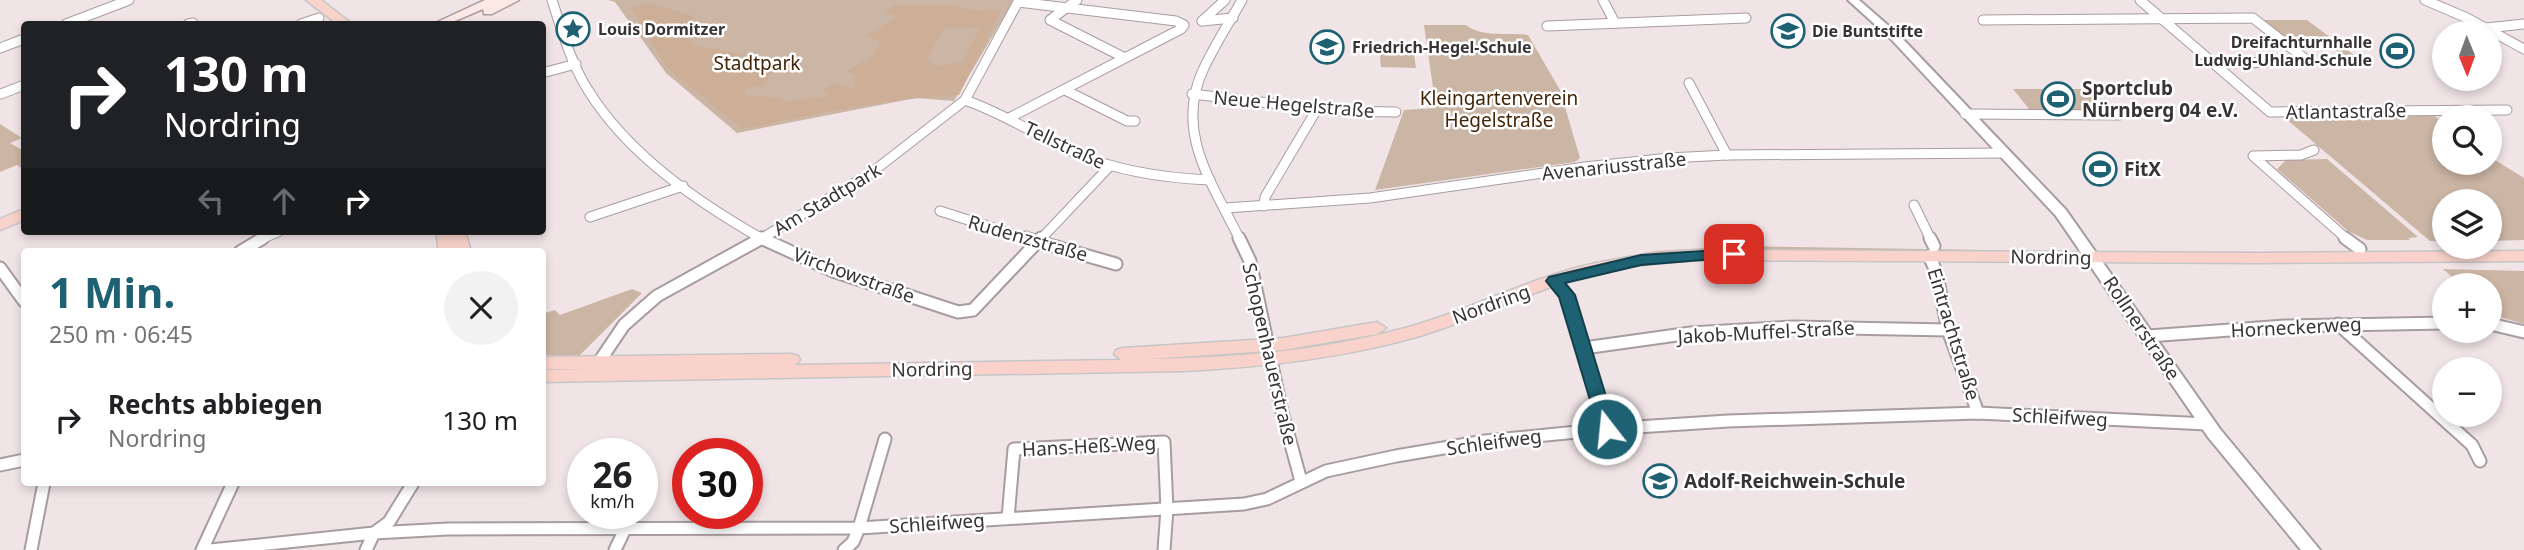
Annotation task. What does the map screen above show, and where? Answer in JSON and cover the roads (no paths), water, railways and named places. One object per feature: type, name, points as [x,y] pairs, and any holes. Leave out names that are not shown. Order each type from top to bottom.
[{"type":"main road","points":[[300,0],[323,21]]},
{"type":"main road","points":[[313,0],[341,21]]},
{"type":"main road","points":[[446,21],[495,0]]},
{"type":"main road","points":[[464,21],[513,0]]},
{"type":"main road","points":[[0,215],[21,205]]},
{"type":"main road","points":[[0,225],[21,215]]},
{"type":"main road","name":"Nordring","points":[[546,376],[1184,365],[1269,353],[1399,323],[1453,307],[1563,267],[1639,251],[1712,244],[1931,251]]},
{"type":"main road","name":"Nordring","points":[[2090,252],[2524,249]]},
{"type":"main road","name":"Nordring","points":[[548,364],[960,359],[1200,351],[1327,351],[1405,334],[1554,281],[1615,265],[1696,255],[1931,251],[2524,256]]},
{"type":"street","points":[[74,21],[129,0]]},
{"type":"street","name":"Virchowstraße","points":[[551,0],[566,44],[595,101],[637,146],[683,186],[761,239],[794,255],[958,312],[973,310],[1037,242]]},
{"type":"street","points":[[1077,0],[1050,20],[1123,57]]},
{"type":"street","points":[[1225,0],[1202,21],[1233,18]]},
{"type":"street","name":"Schopenhauerstraße","points":[[1242,0],[1200,72],[1192,94],[1190,130],[1210,180],[1250,261],[1269,353],[1301,481]]},
{"type":"street","points":[[1603,0],[1615,23]]},
{"type":"street","name":"Rollnerstraße","points":[[1853,0],[1895,37],[2061,213],[2207,424],[2311,550]]},
{"type":"street","points":[[1983,20],[2162,19],[2253,18],[2309,62],[2212,63],[2162,19],[2140,0]]},
{"type":"street","points":[[2425,0],[2471,21]]},
{"type":"street","points":[[1009,118],[1065,90],[1068,85],[1181,29],[1184,25],[1176,21],[1018,1]]},
{"type":"street","name":"Am Stadtpark","points":[[599,362],[624,325],[657,296],[761,239],[888,162],[965,100],[1018,1]]},
{"type":"street","points":[[1547,26],[1746,18]]},
{"type":"street","points":[[2502,26],[2524,24]]},
{"type":"street","points":[[2502,37],[2524,49]]},
{"type":"street","points":[[0,48],[21,40]]},
{"type":"street","name":"Atlantastraße","points":[[2212,63],[2270,112],[2507,110]]},
{"type":"street","points":[[546,72],[576,64]]},
{"type":"street","points":[[1689,83],[1727,155]]},
{"type":"street","points":[[1,94],[21,86]]},
{"type":"street","points":[[1065,90],[1127,121],[1135,121]]},
{"type":"street","name":"Neue Hegelstraße","points":[[1192,94],[1317,109],[1396,112]]},
{"type":"street","name":"Tellstraße","points":[[965,100],[1009,118],[1109,167],[1165,178],[1210,180]]},
{"type":"street","points":[[1264,206],[1265,197],[1317,109]]},
{"type":"street","points":[[1965,114],[2119,115]]},
{"type":"street","points":[[2314,150],[2301,155],[2252,156],[2329,226],[2360,249]]},
{"type":"street","name":"Avenariusstraße","points":[[1226,208],[1370,198],[1611,164],[1727,155],[2005,153]]},
{"type":"street","points":[[1037,242],[1109,167]]},
{"type":"street","points":[[590,217],[683,186]]},
{"type":"street","name":"Eintrachtstraße","points":[[1914,205],[1931,251],[1948,330],[1978,413]]},
{"type":"street","name":"Rudenzstraße","points":[[940,211],[1116,264]]},
{"type":"street","points":[[246,248],[271,235]]},
{"type":"street","points":[[0,268],[21,297]]},
{"type":"street","points":[[1554,281],[1567,295],[1607,429]]},
{"type":"street","name":"Horneckerweg","points":[[2148,336],[2338,324],[2432,323]]},
{"type":"street","points":[[2338,324],[2472,445],[2480,461]]},
{"type":"street","name":"Jakob-Muffel-Straße","points":[[1584,348],[1691,333],[1793,327],[1948,330]]},
{"type":"street","points":[[2502,327],[2524,332]]},
{"type":"street","name":"Schleifweg","points":[[658,529],[859,528],[1258,501],[1326,471],[1474,443],[1607,429],[1728,421],[1978,413],[2207,424]]},
{"type":"street","points":[[844,550],[853,542],[859,528],[885,439]]},
{"type":"street","name":"Hans-Heß-Weg","points":[[1008,518],[1014,449],[1164,442],[1167,509]]},
{"type":"street","points":[[0,466],[21,461]]},
{"type":"street","points":[[31,550],[43,486]]},
{"type":"street","points":[[202,550],[232,486]]},
{"type":"street","points":[[366,550],[374,533],[389,522],[411,486]]},
{"type":"street","points":[[1164,550],[1167,509]]},
{"type":"street","name":"Schleifweg","points":[[210,550],[374,533],[448,529],[567,529]]},
{"type":"street","points":[[615,550],[625,529]]},
{"type":"place","name":"Louis Dormitzer","points":[[573,29]]},
{"type":"place","name":"Die Buntstifte","points":[[1788,31]]},
{"type":"place","name":"Friedrich-Hegel-Schule","points":[[1327,47]]},
{"type":"place","name":"Dreifachturnhalle Ludwig-Uhland-Schule","points":[[2397,51]]},
{"type":"place","name":"Sportclub Nürnberg 04 e.V.","points":[[2058,99]]},
{"type":"place","name":"FitX","points":[[2100,169]]},
{"type":"place","name":"Adolf-Reichwein-Schule","points":[[1660,481]]},
{"type":"park label","name":"Stadtpark","points":[[757,63]]},
{"type":"park label","name":"Kleingartenverein Hegelstraße","points":[[1499,109]]}]
